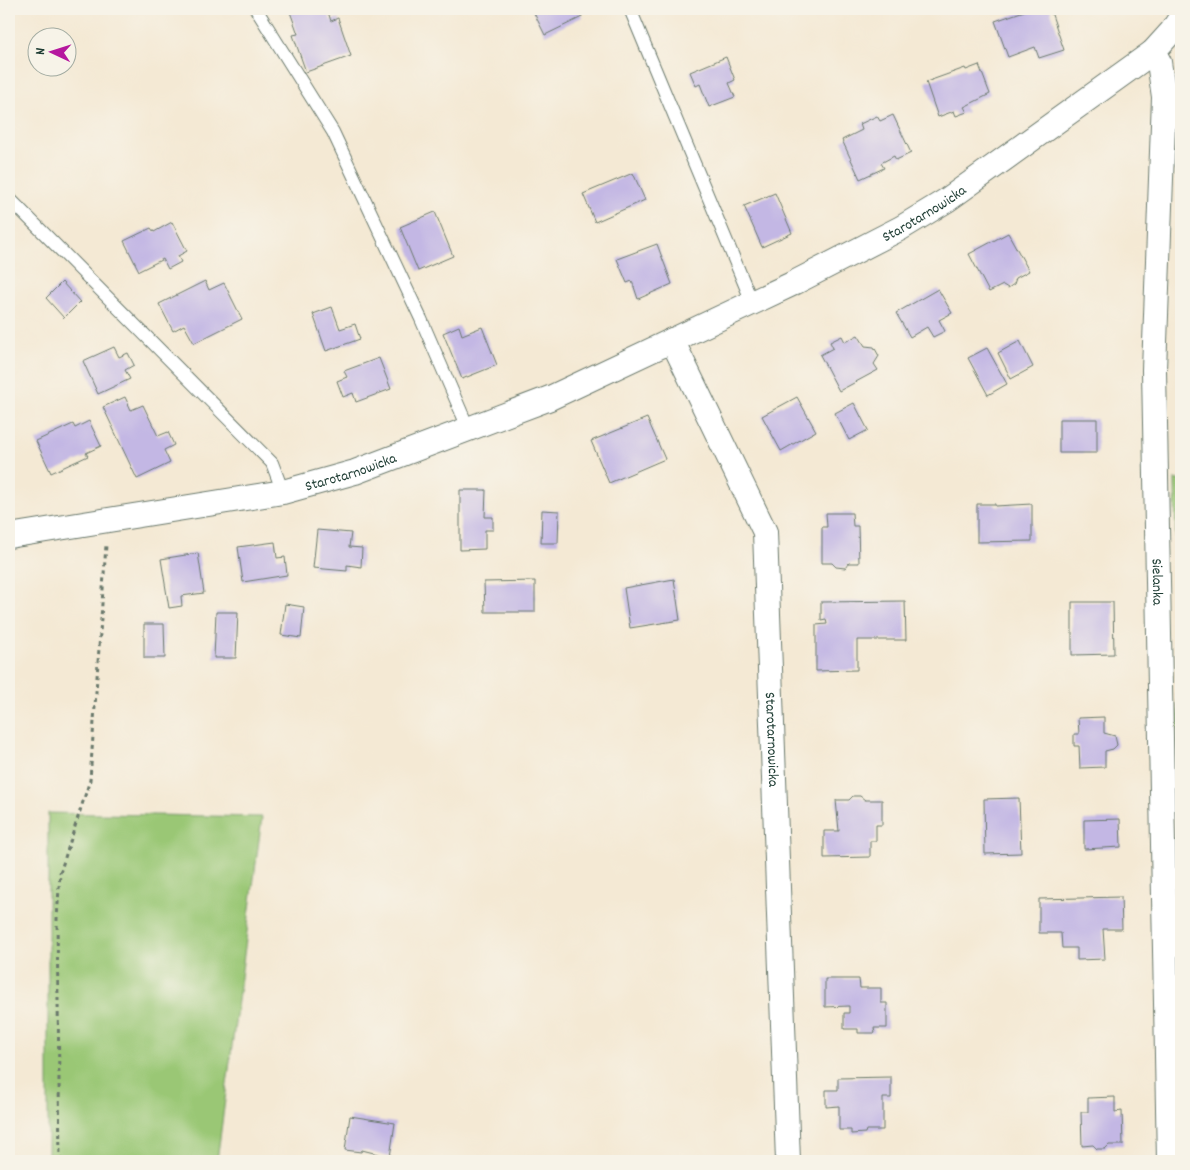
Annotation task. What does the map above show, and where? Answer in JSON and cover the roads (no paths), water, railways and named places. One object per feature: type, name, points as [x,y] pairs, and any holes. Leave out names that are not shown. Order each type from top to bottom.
[{"type":"street","points":[[1153,52],[1172,31],[1181,17]]},
{"type":"street","name":"Starotarnowicka","points":[[9,536],[283,492],[355,472],[470,430],[550,398],[844,259],[947,200],[1153,52]]},
{"type":"street","name":"Sielanka","points":[[1153,52],[1159,62],[1164,97],[1154,370],[1169,1161]]},
{"type":"street","name":"Starotarnowicka","points":[[672,340],[765,532],[788,1161]]},
{"type":"lane","points":[[256,9],[333,132],[470,430]]},
{"type":"lane","points":[[630,9],[752,302]]},
{"type":"lane","points":[[9,198],[272,463],[283,492]]}]
